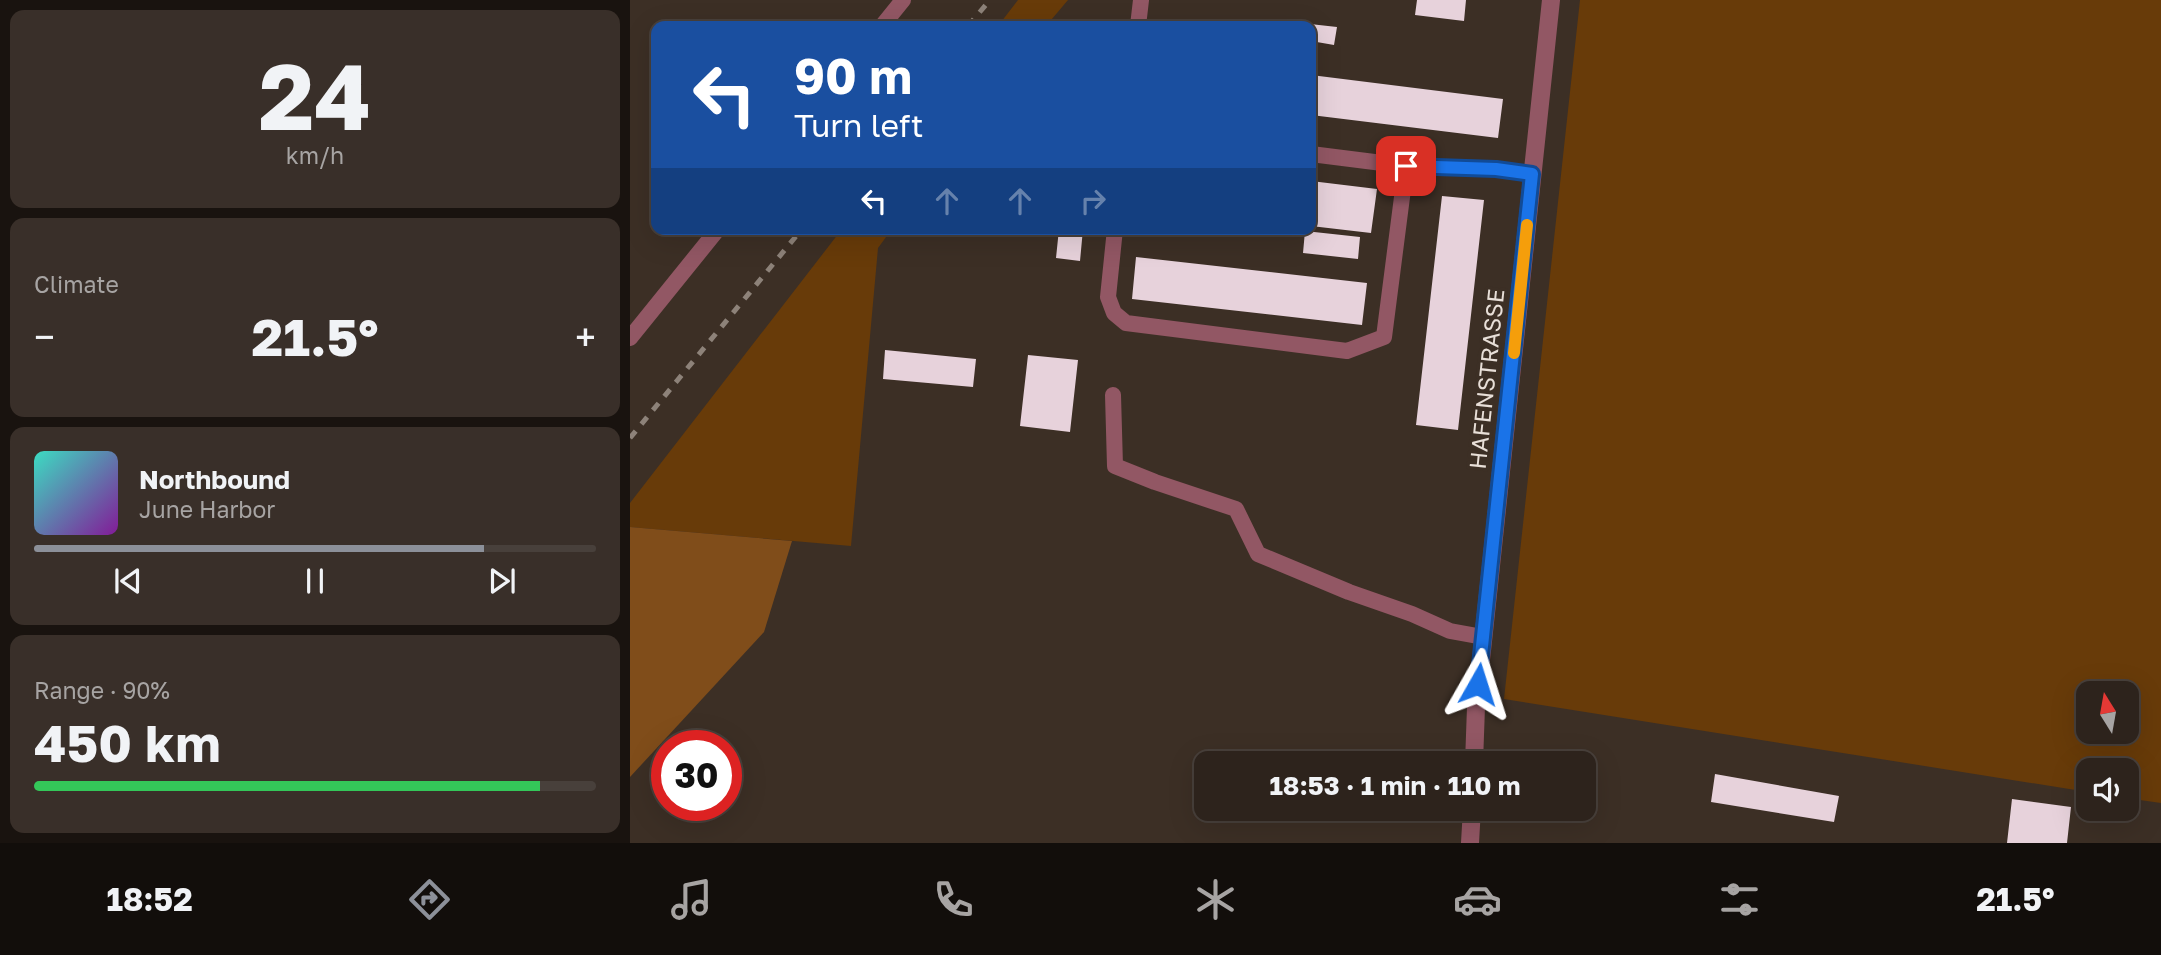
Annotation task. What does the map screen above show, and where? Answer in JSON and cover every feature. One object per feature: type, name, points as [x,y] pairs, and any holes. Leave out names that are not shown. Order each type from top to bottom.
[{"type":"street","name":"HAFENSTRASSE","points":[[1474,751],[1483,637],[1551,0]]},
{"type":"street","points":[[1470,843],[1471,821]]},
{"type":"lane","points":[[886,21],[903,0]]},
{"type":"lane","points":[[1139,21],[1141,0]]},
{"type":"lane","points":[[1316,155],[1406,166],[1496,169],[1532,174]]},
{"type":"lane","points":[[1114,235],[1108,297],[1114,313],[1126,323],[1347,351],[1384,337],[1406,166]]},
{"type":"lane","points":[[630,338],[713,235]]},
{"type":"lane","points":[[1113,395],[1115,466],[1236,509],[1258,554],[1450,631],[1483,637]]},
{"type":"shaded area","points":[[1018,0],[1068,0],[1050,21],[1002,21]]},
{"type":"shaded area","points":[[1580,0],[2161,0],[2161,803],[2139,800],[2139,758],[2076,758],[2076,790],[1504,699]]},
{"type":"shaded area","points":[[837,235],[888,235],[878,248],[851,546],[630,527],[630,503]]},
{"type":"shaded area","points":[[630,527],[792,541],[764,632],[673,730],[651,730],[651,754],[630,777]]},
{"type":"building","points":[[1417,0],[1466,0],[1464,21],[1415,15]]},
{"type":"building","points":[[1316,25],[1337,27],[1334,45],[1316,42]]},
{"type":"building","points":[[1316,76],[1503,99],[1498,138],[1316,116]]},
{"type":"building","points":[[1316,182],[1377,189],[1371,233],[1316,227]]},
{"type":"building","points":[[1442,196],[1484,200],[1458,430],[1416,425]]},
{"type":"building","points":[[1316,232],[1360,237],[1358,259],[1303,253],[1305,235],[1316,235]]},
{"type":"building","points":[[1058,235],[1082,235],[1080,261],[1056,258]]},
{"type":"building","points":[[1136,257],[1367,283],[1362,325],[1132,299]]},
{"type":"building","points":[[885,350],[976,359],[973,387],[883,379]]},
{"type":"building","points":[[1028,355],[1078,360],[1070,432],[1020,426]]},
{"type":"building","points":[[1715,774],[1839,796],[1834,822],[1711,802]]},
{"type":"building","points":[[2012,799],[2071,807],[2067,843],[2007,843]]},
{"type":"railway","points":[[972,21],[990,0]]},
{"type":"railway","points":[[630,438],[797,235]]},
{"type":"slow traffic","points":[[1514,353],[1527,225]]},
{"type":"route","points":[[1406,166],[1496,169],[1532,174],[1478,684]]}]
